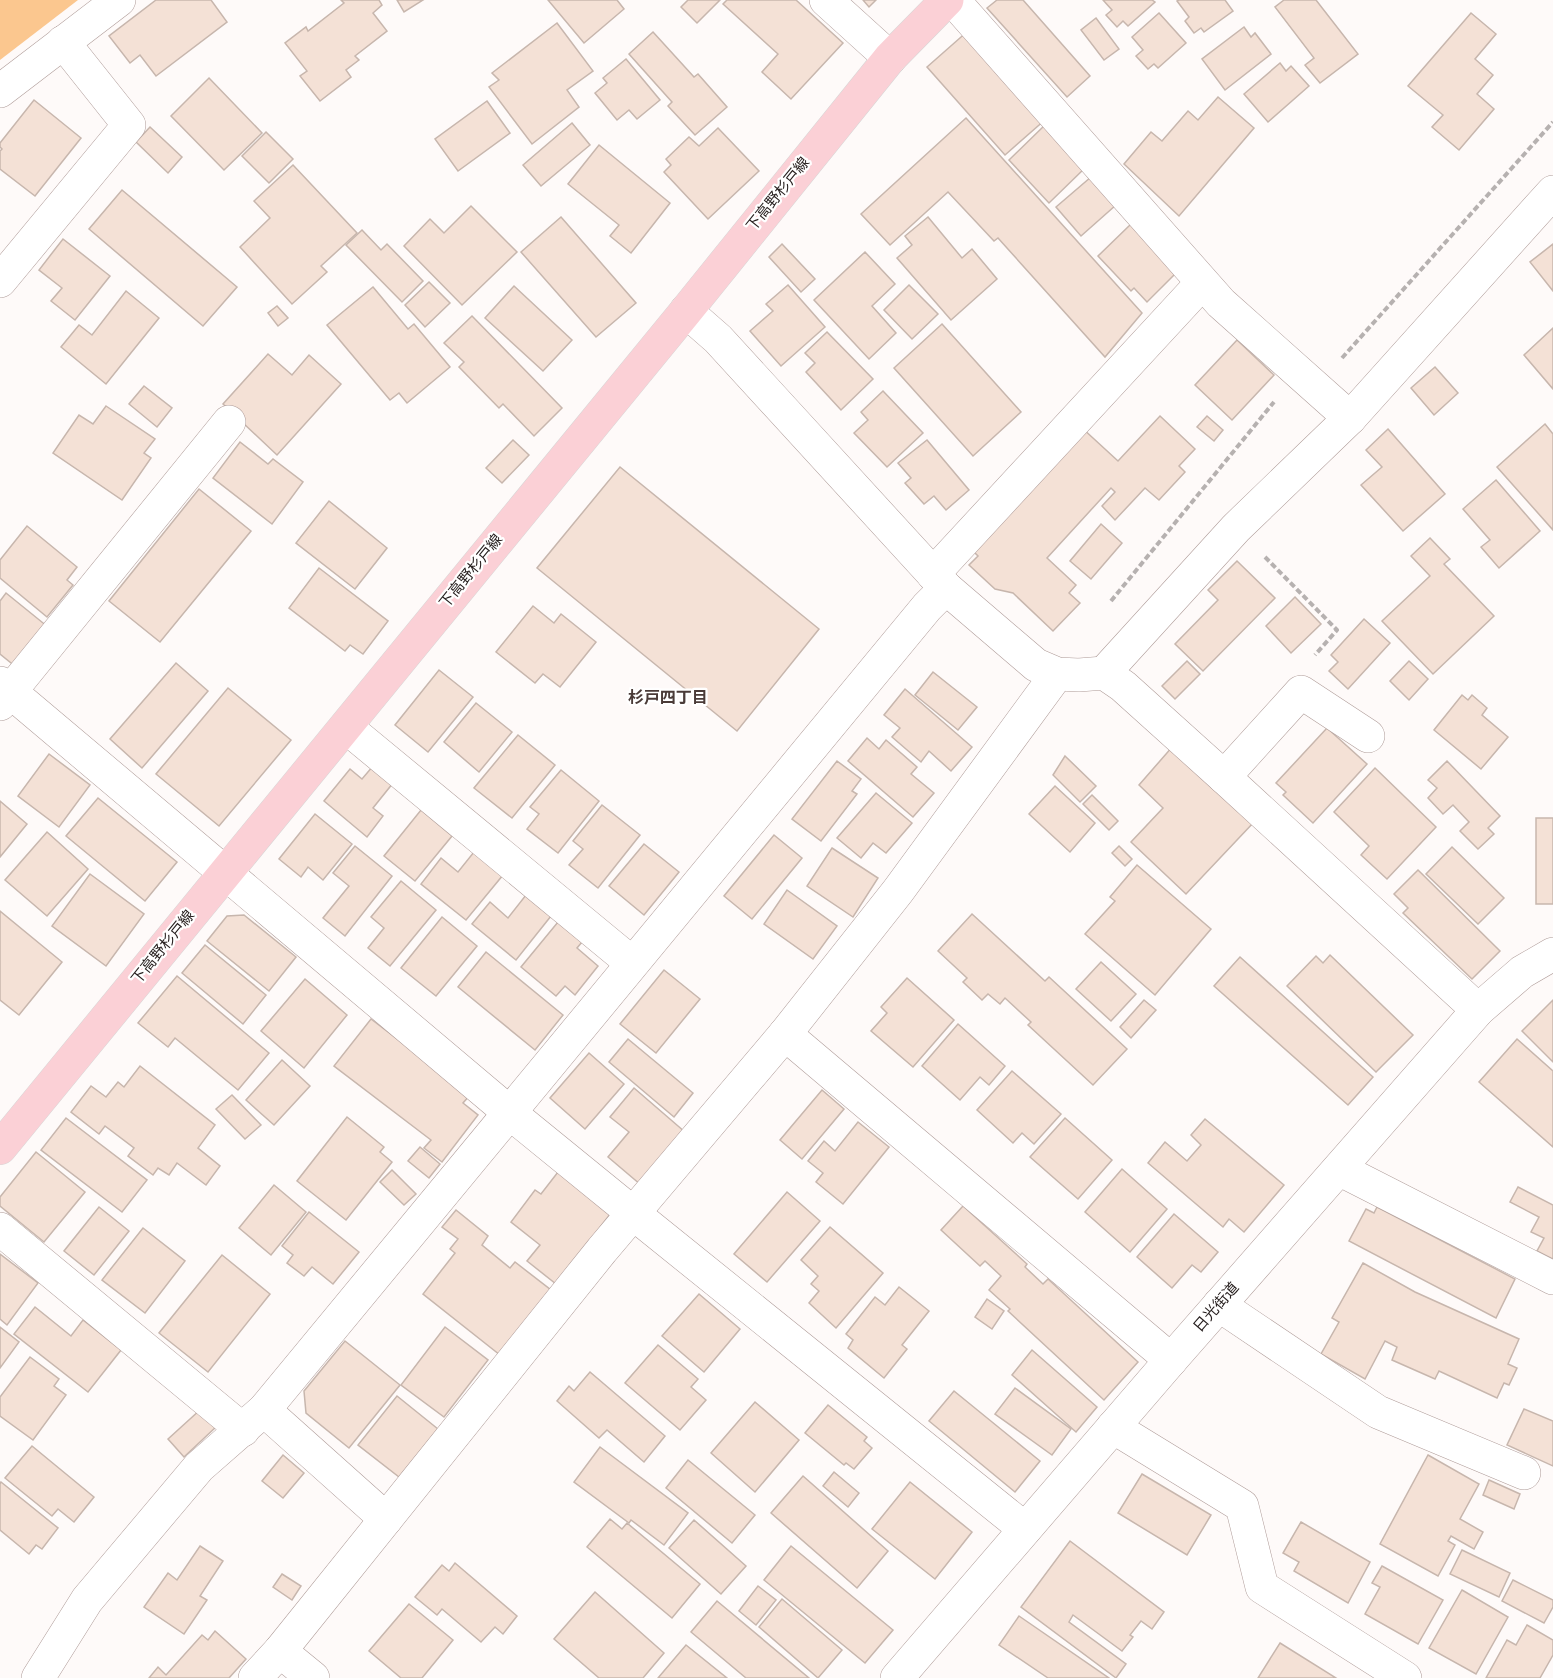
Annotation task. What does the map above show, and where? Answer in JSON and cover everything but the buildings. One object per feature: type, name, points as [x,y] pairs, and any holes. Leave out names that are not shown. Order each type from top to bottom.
[{"type":"main road","name":"下高野杉戸線","points":[[0,1148],[686,311],[891,57],[947,0]]},
{"type":"street","points":[[0,91],[119,0]]},
{"type":"street","points":[[826,0],[891,57]]},
{"type":"street","points":[[953,0],[1202,283],[1221,303],[1350,418]]},
{"type":"street","points":[[0,281],[129,124],[63,42]]},
{"type":"street","points":[[1104,673],[1228,536],[1350,418],[1553,192]]},
{"type":"street","points":[[38,1678],[87,1600],[199,1467],[254,1420],[927,607],[939,581],[1202,283]]},
{"type":"street","points":[[686,311],[718,339],[939,581],[1036,665],[1057,674],[1104,673],[1123,686],[1478,1010]]},
{"type":"street","points":[[229,422],[4,693],[226,872],[510,1113],[1025,1529]]},
{"type":"street","points":[[255,1678],[280,1651],[602,1250],[785,1034],[898,891],[1057,674]]},
{"type":"street","points":[[1224,777],[1301,692],[1368,736]]},
{"type":"street","points":[[346,727],[632,963]]},
{"type":"street","name":"日光街道","points":[[912,1673],[1025,1529],[1478,1010],[1522,972],[1553,954]]},
{"type":"street","points":[[785,1034],[1171,1359]]},
{"type":"street","points":[[1339,1169],[1553,1278]]},
{"type":"street","points":[[0,1229],[386,1519]]},
{"type":"street","points":[[1220,1305],[1378,1412],[1524,1473]]},
{"type":"street","points":[[1113,1427],[1242,1506],[1262,1587],[1405,1678]]},
{"type":"street","points":[[280,1651],[313,1678]]},
{"type":"path","points":[[1339,361],[1553,122]]},
{"type":"path","points":[[1104,608],[1274,401]]},
{"type":"path","points":[[1258,507],[1262,554],[1337,630],[1302,670],[1301,692]]},
{"type":"shaded area","points":[[0,0],[78,0],[0,60]]},
{"type":"district","name":"杉戸四丁目","points":[[668,699]]}]
